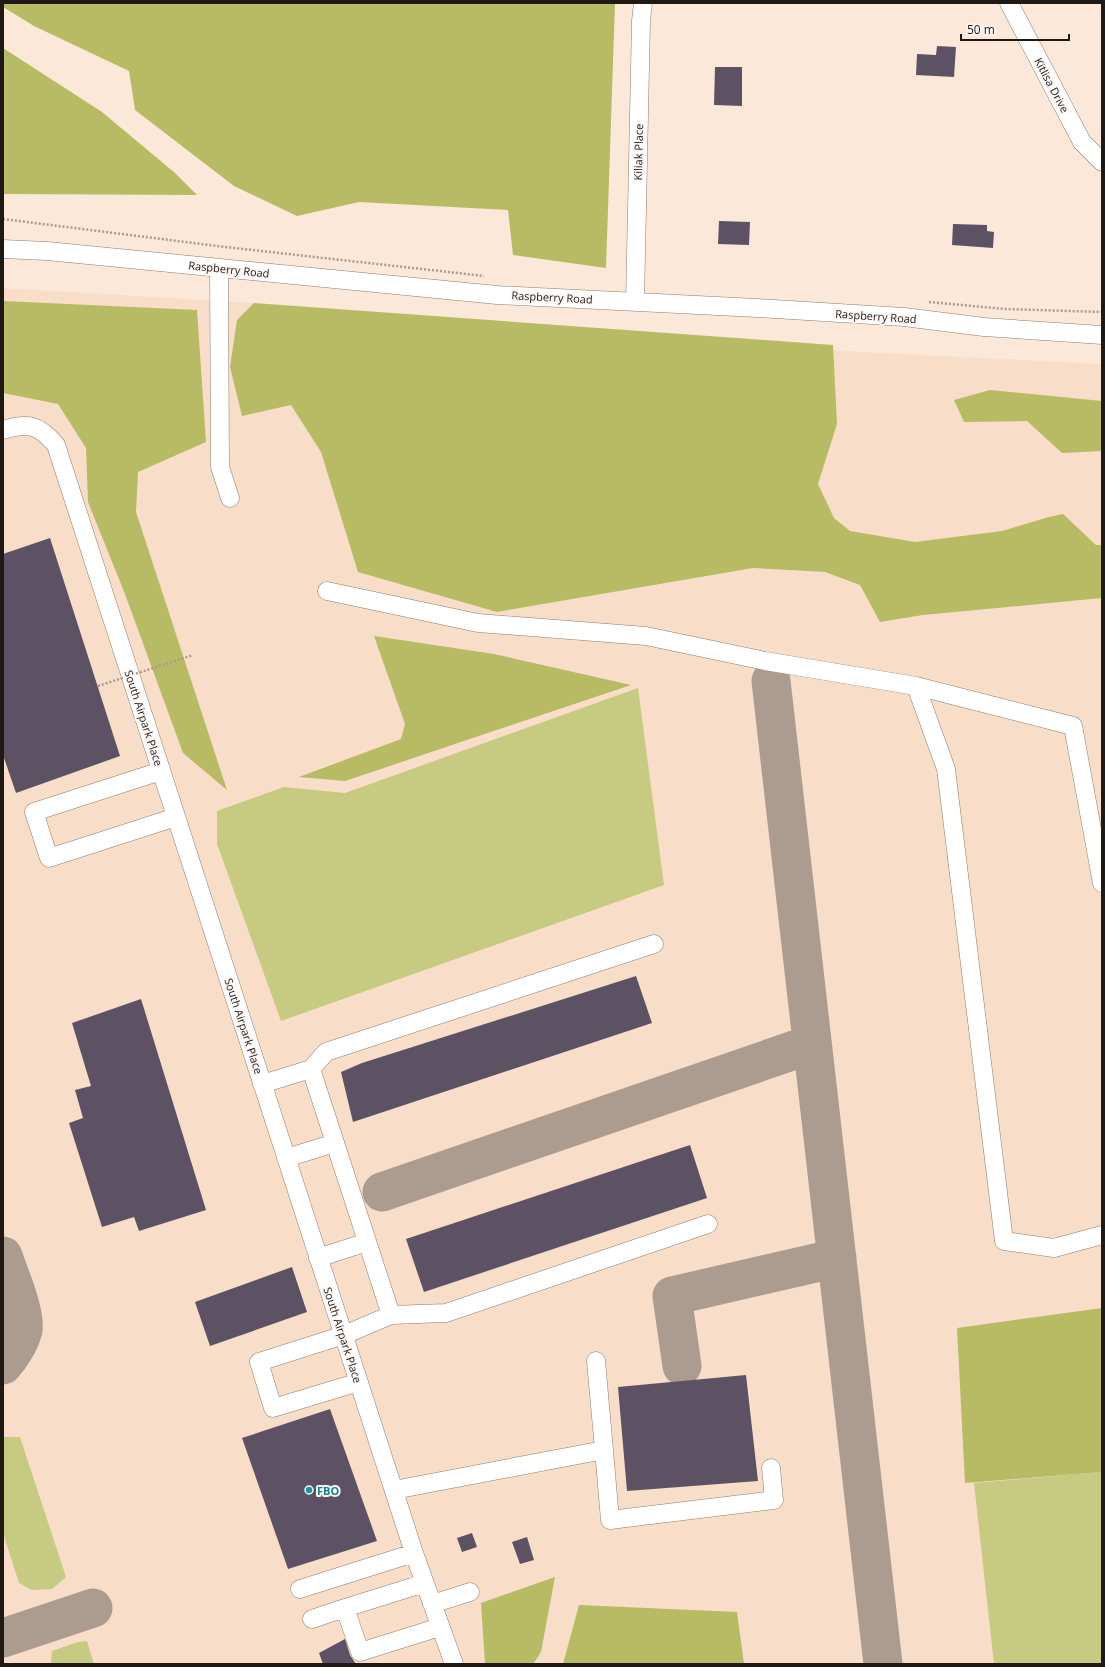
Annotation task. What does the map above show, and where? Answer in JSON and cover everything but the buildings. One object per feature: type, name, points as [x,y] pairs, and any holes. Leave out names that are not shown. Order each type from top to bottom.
[{"type":"street","name":"Kiliak Place","points":[[634,302],[641,20],[643,3]]},
{"type":"street","name":"Kitlisa Drive","points":[[1009,3],[1082,142],[1102,162]]},
{"type":"street","name":"Raspberry Road","points":[[3,249],[48,251],[497,295],[904,317],[984,327],[1102,335]]},
{"type":"street","points":[[219,268],[220,467],[230,498]]},
{"type":"street","name":"South Airpark Place","points":[[3,430],[13,427],[31,426],[45,432],[56,445],[414,1553],[454,1664]]},
{"type":"street","points":[[327,592],[478,623],[646,636],[766,661],[916,686],[1073,726],[1102,884]]},
{"type":"street","points":[[916,686],[946,769],[1004,1241],[1054,1248],[1102,1235]]},
{"type":"street","points":[[161,771],[34,812],[44,843],[49,858],[176,817]]},
{"type":"street","points":[[262,1084],[311,1069],[326,1052],[654,944]]},
{"type":"street","points":[[311,1069],[391,1315]]},
{"type":"street","points":[[286,1158],[335,1143]]},
{"type":"street","points":[[359,1382],[273,1408],[259,1362],[344,1335],[391,1315],[446,1313],[708,1224]]},
{"type":"street","points":[[318,1258],[367,1242]]},
{"type":"street","points":[[596,1361],[610,1520],[774,1500],[771,1468]]},
{"type":"street","points":[[394,1490],[604,1450]]},
{"type":"street","points":[[300,1589],[414,1553]]},
{"type":"street","points":[[312,1619],[425,1583]]},
{"type":"street","points":[[432,1604],[470,1592]]},
{"type":"street","points":[[345,1608],[360,1652],[440,1627]]},
{"type":"path","points":[[3,219],[217,246],[479,275]]},
{"type":"path","points":[[98,686],[194,655]]},
{"type":"shaded area","points":[[3,288],[254,303],[237,321],[1102,364],[1102,1664],[3,1664]]},
{"type":"green space","points":[[3,3],[615,3],[606,268],[513,255],[508,210],[359,202],[297,216],[234,186],[135,110],[129,71],[34,26],[3,7]]},
{"type":"green space","points":[[3,48],[102,112],[175,173],[197,195],[3,194]]},
{"type":"green space","points":[[3,301],[197,310],[206,442],[138,472],[136,512],[227,790],[183,753],[125,594],[88,502],[86,448],[58,404],[3,393]]},
{"type":"green space","points":[[254,303],[833,345],[837,424],[818,484],[834,518],[850,531],[915,542],[1002,531],[1063,514],[1096,545],[1102,545],[1102,598],[923,615],[880,622],[860,585],[825,572],[753,568],[497,612],[358,572],[321,452],[291,405],[242,416],[230,367],[237,320]]},
{"type":"green space","points":[[990,390],[1102,401],[1102,451],[1062,453],[1027,421],[964,422],[954,400]]},
{"type":"green space","points":[[374,636],[494,654],[631,685],[345,781],[299,777],[401,739],[405,724]]},
{"type":"green space","points":[[638,688],[664,885],[281,1021],[217,844],[217,811],[284,787],[345,793]]},
{"type":"green space","points":[[1102,1308],[1102,1472],[965,1483],[957,1328]]},
{"type":"green space","points":[[3,1437],[20,1437],[66,1577],[52,1589],[32,1590],[19,1583],[3,1533]]},
{"type":"green space","points":[[1102,1472],[1102,1664],[994,1664],[974,1483]]},
{"type":"green space","points":[[555,1577],[541,1652],[533,1664],[485,1664],[481,1603]]},
{"type":"green space","points":[[579,1605],[737,1612],[744,1664],[563,1664]]},
{"type":"green space","points":[[87,1641],[94,1664],[52,1664],[52,1651],[78,1642]]},
{"type":"taxiway","points":[[771,681],[883,1664]]},
{"type":"taxiway","points":[[382,1192],[812,1044]]},
{"type":"taxiway","points":[[3,1256],[20,1304],[23,1323],[23,1330],[20,1339],[3,1365]]},
{"type":"taxiway","points":[[682,1366],[672,1296],[837,1258]]},
{"type":"taxiway","points":[[3,1638],[93,1608]]},
{"type":"place","name":"FBO","points":[[309,1490]]}]
